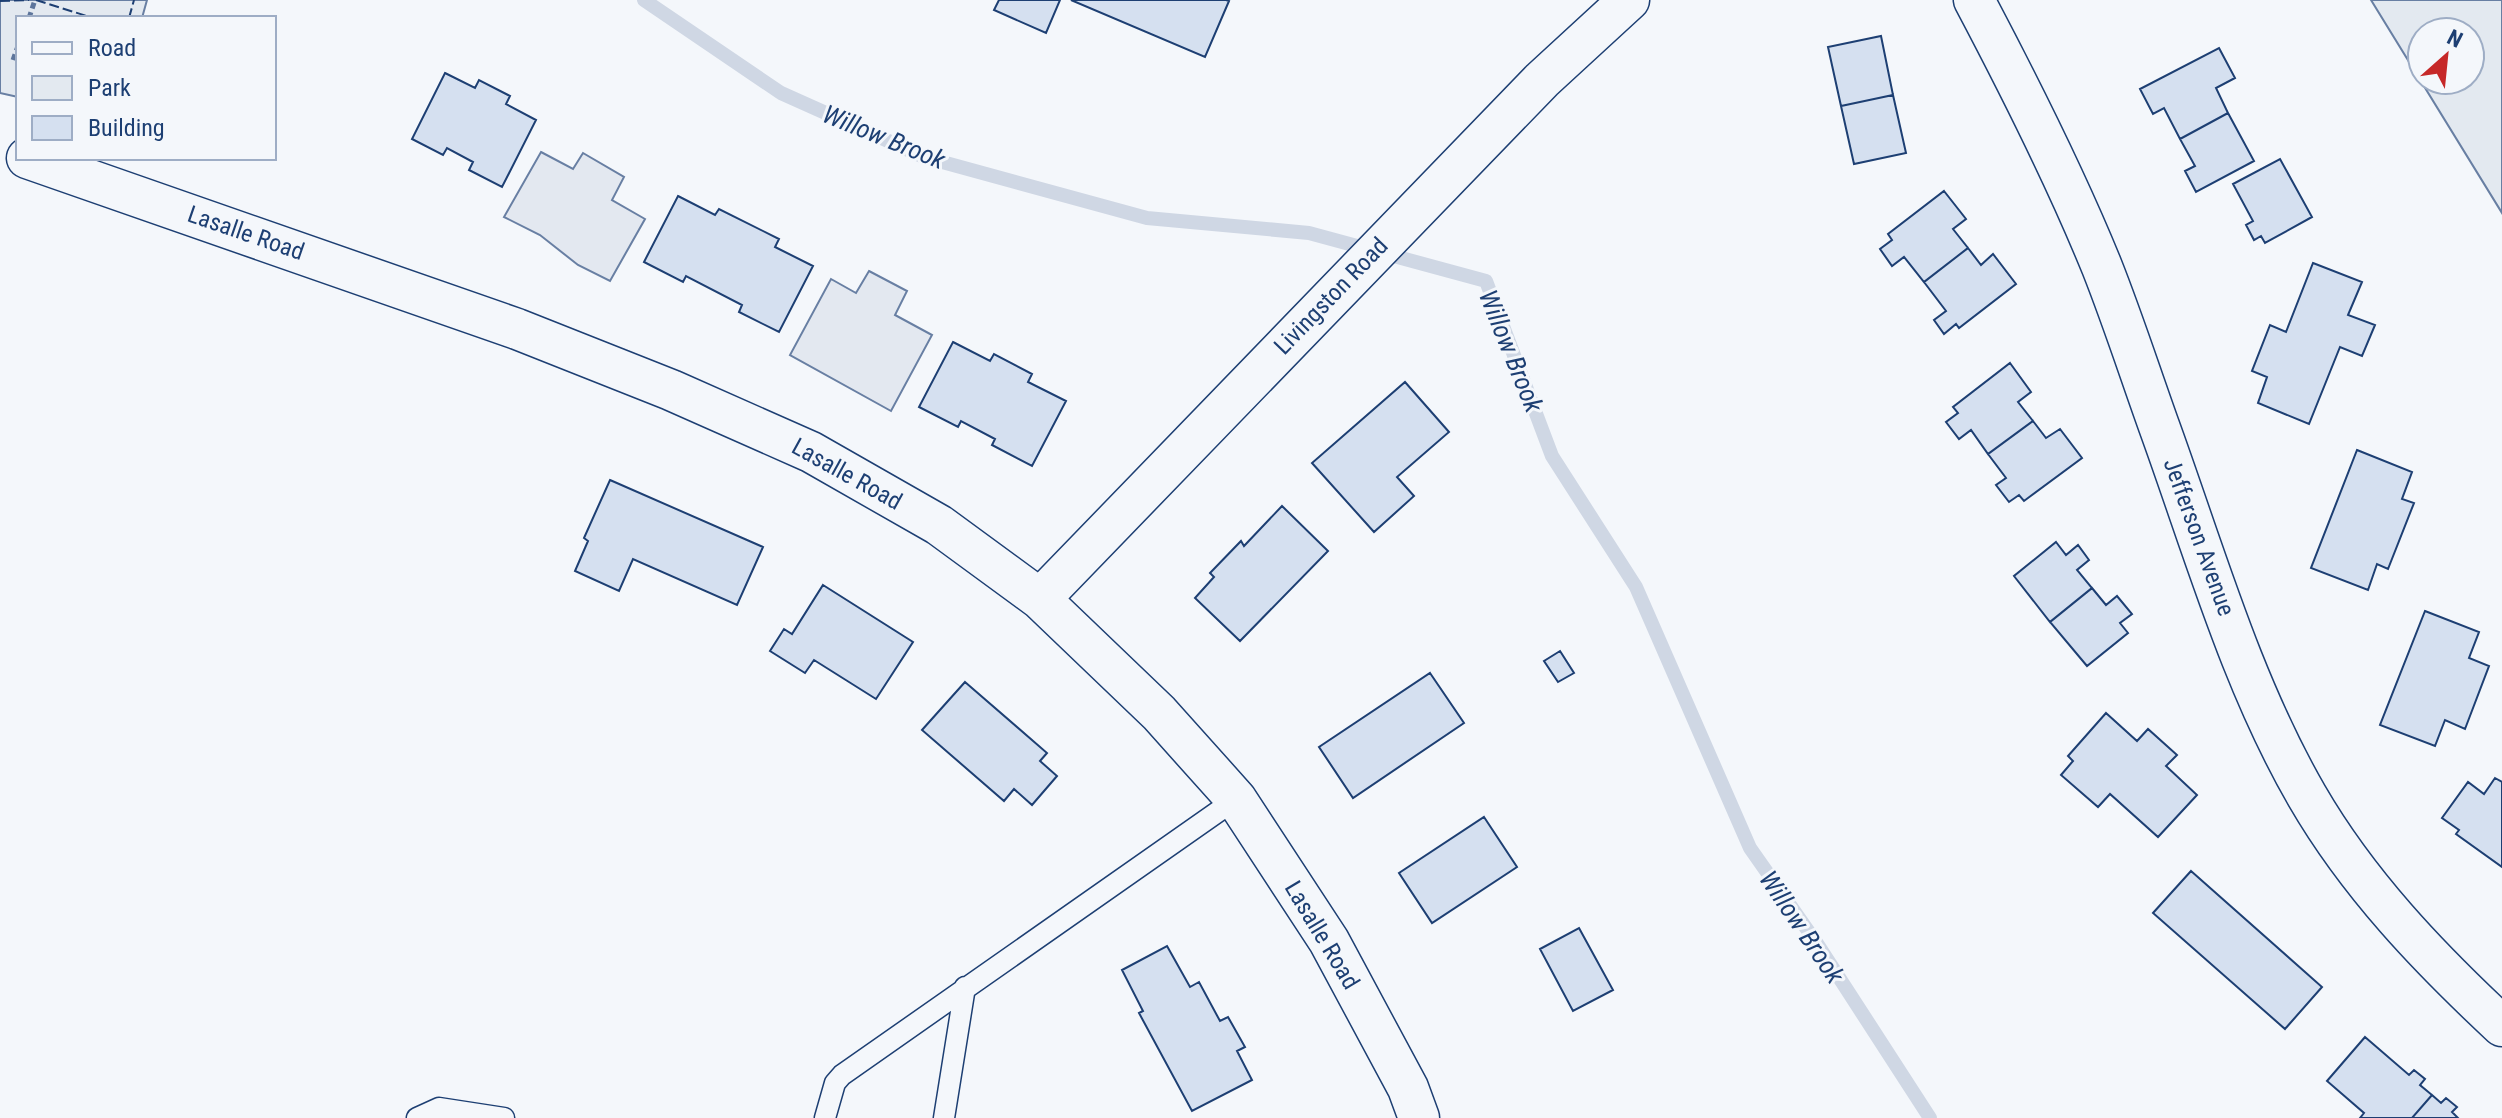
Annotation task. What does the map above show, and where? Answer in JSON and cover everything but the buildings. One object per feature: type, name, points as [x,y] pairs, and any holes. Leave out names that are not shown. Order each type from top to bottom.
[{"type":"street","name":"Livingston Road","points":[[1040,599],[1531,90],[1629,0]]},
{"type":"street","name":"Jefferson Avenue","points":[[1974,0],[2065,182],[2102,268],[2239,646],[2273,730],[2307,796],[2352,865],[2429,958],[2502,1026]]},
{"type":"street","name":"Lasalle Road","points":[[33,160],[517,329],[671,390],[811,452],[939,525],[1040,599],[1159,713],[1236,799],[1329,941],[1408,1088],[1419,1118]]},
{"type":"lane","points":[[825,1118],[835,1083],[965,987],[1236,799]]},
{"type":"lane","points":[[944,1118],[965,987]]},
{"type":"lane","points":[[417,1118],[439,1108],[504,1118]]},
{"type":"path","points":[[13,60],[16,52]]},
{"type":"green space","points":[[0,0],[147,0],[143,16],[16,16],[16,97],[0,93]]},
{"type":"green space","points":[[2371,0],[2502,0],[2502,213],[2430,96],[2486,96],[2486,16],[2406,16],[2406,57]]},
{"type":"shaded area","points":[[541,152],[573,169],[583,153],[624,177],[612,200],[645,219],[610,281],[578,265],[540,235],[504,217]]},
{"type":"shaded area","points":[[869,271],[907,291],[895,315],[932,335],[891,411],[790,355],[831,279],[856,293]]},
{"type":"waterway","name":"Willow Brook","points":[[644,0],[781,93],[924,157],[1147,218],[1309,233],[1486,281],[1552,456],[1636,587],[1750,848],[1818,945],[1930,1118]]},
{"type":"fence","points":[[0,1],[29,0]]},
{"type":"fence","points":[[36,0],[87,16]]},
{"type":"fence","points":[[130,16],[134,0]]}]
